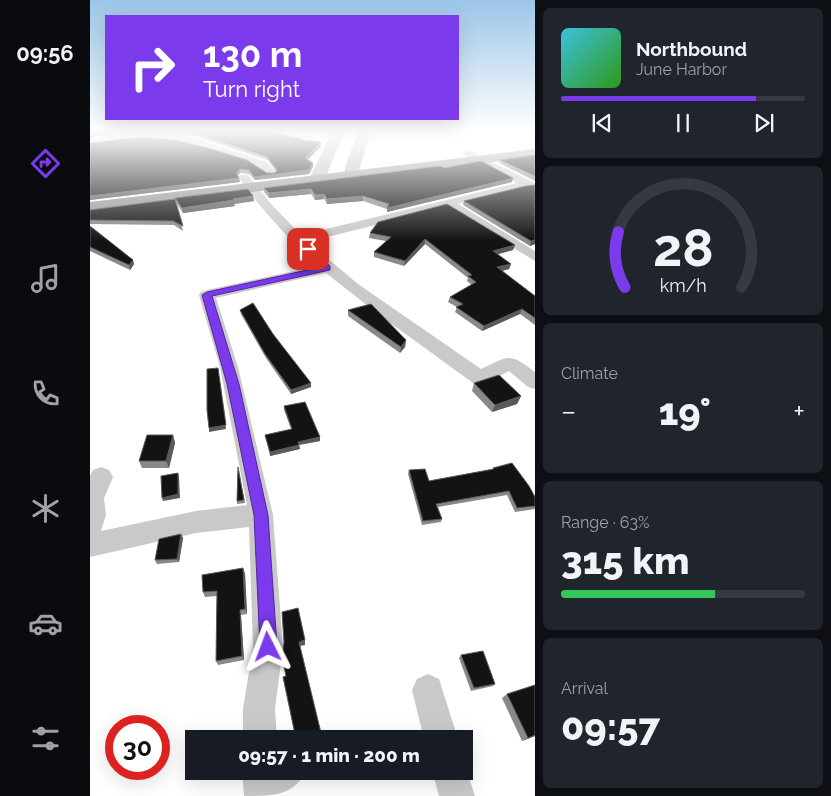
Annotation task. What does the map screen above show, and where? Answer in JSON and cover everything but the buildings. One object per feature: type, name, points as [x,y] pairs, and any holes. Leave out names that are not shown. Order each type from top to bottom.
[{"type":"highway","points":[[90,207],[248,182],[370,167]]},
{"type":"highway","points":[[90,197],[248,182],[271,173],[319,173]]},
{"type":"main road","points":[[319,173],[321,167]]},
{"type":"street","points":[[266,167],[271,173]]},
{"type":"street","points":[[495,167],[530,186]]},
{"type":"street","points":[[248,182],[298,240],[327,268],[480,378],[510,363],[535,382]]},
{"type":"street","points":[[298,240],[447,203],[530,186]]},
{"type":"street","points":[[447,203],[535,257]]},
{"type":"street","points":[[260,730],[259,709],[268,647],[261,515],[231,376],[207,295],[327,268]]},
{"type":"street","points":[[90,528],[94,514],[92,498],[101,478]]},
{"type":"street","points":[[90,546],[196,522],[261,515]]},
{"type":"street","points":[[428,690],[439,730]]},
{"type":"street","points":[[260,780],[261,793],[277,780]]},
{"type":"street","points":[[453,780],[458,796]]},
{"type":"route","points":[[268,647],[261,515],[229,367],[207,295],[327,268],[308,249]]}]
